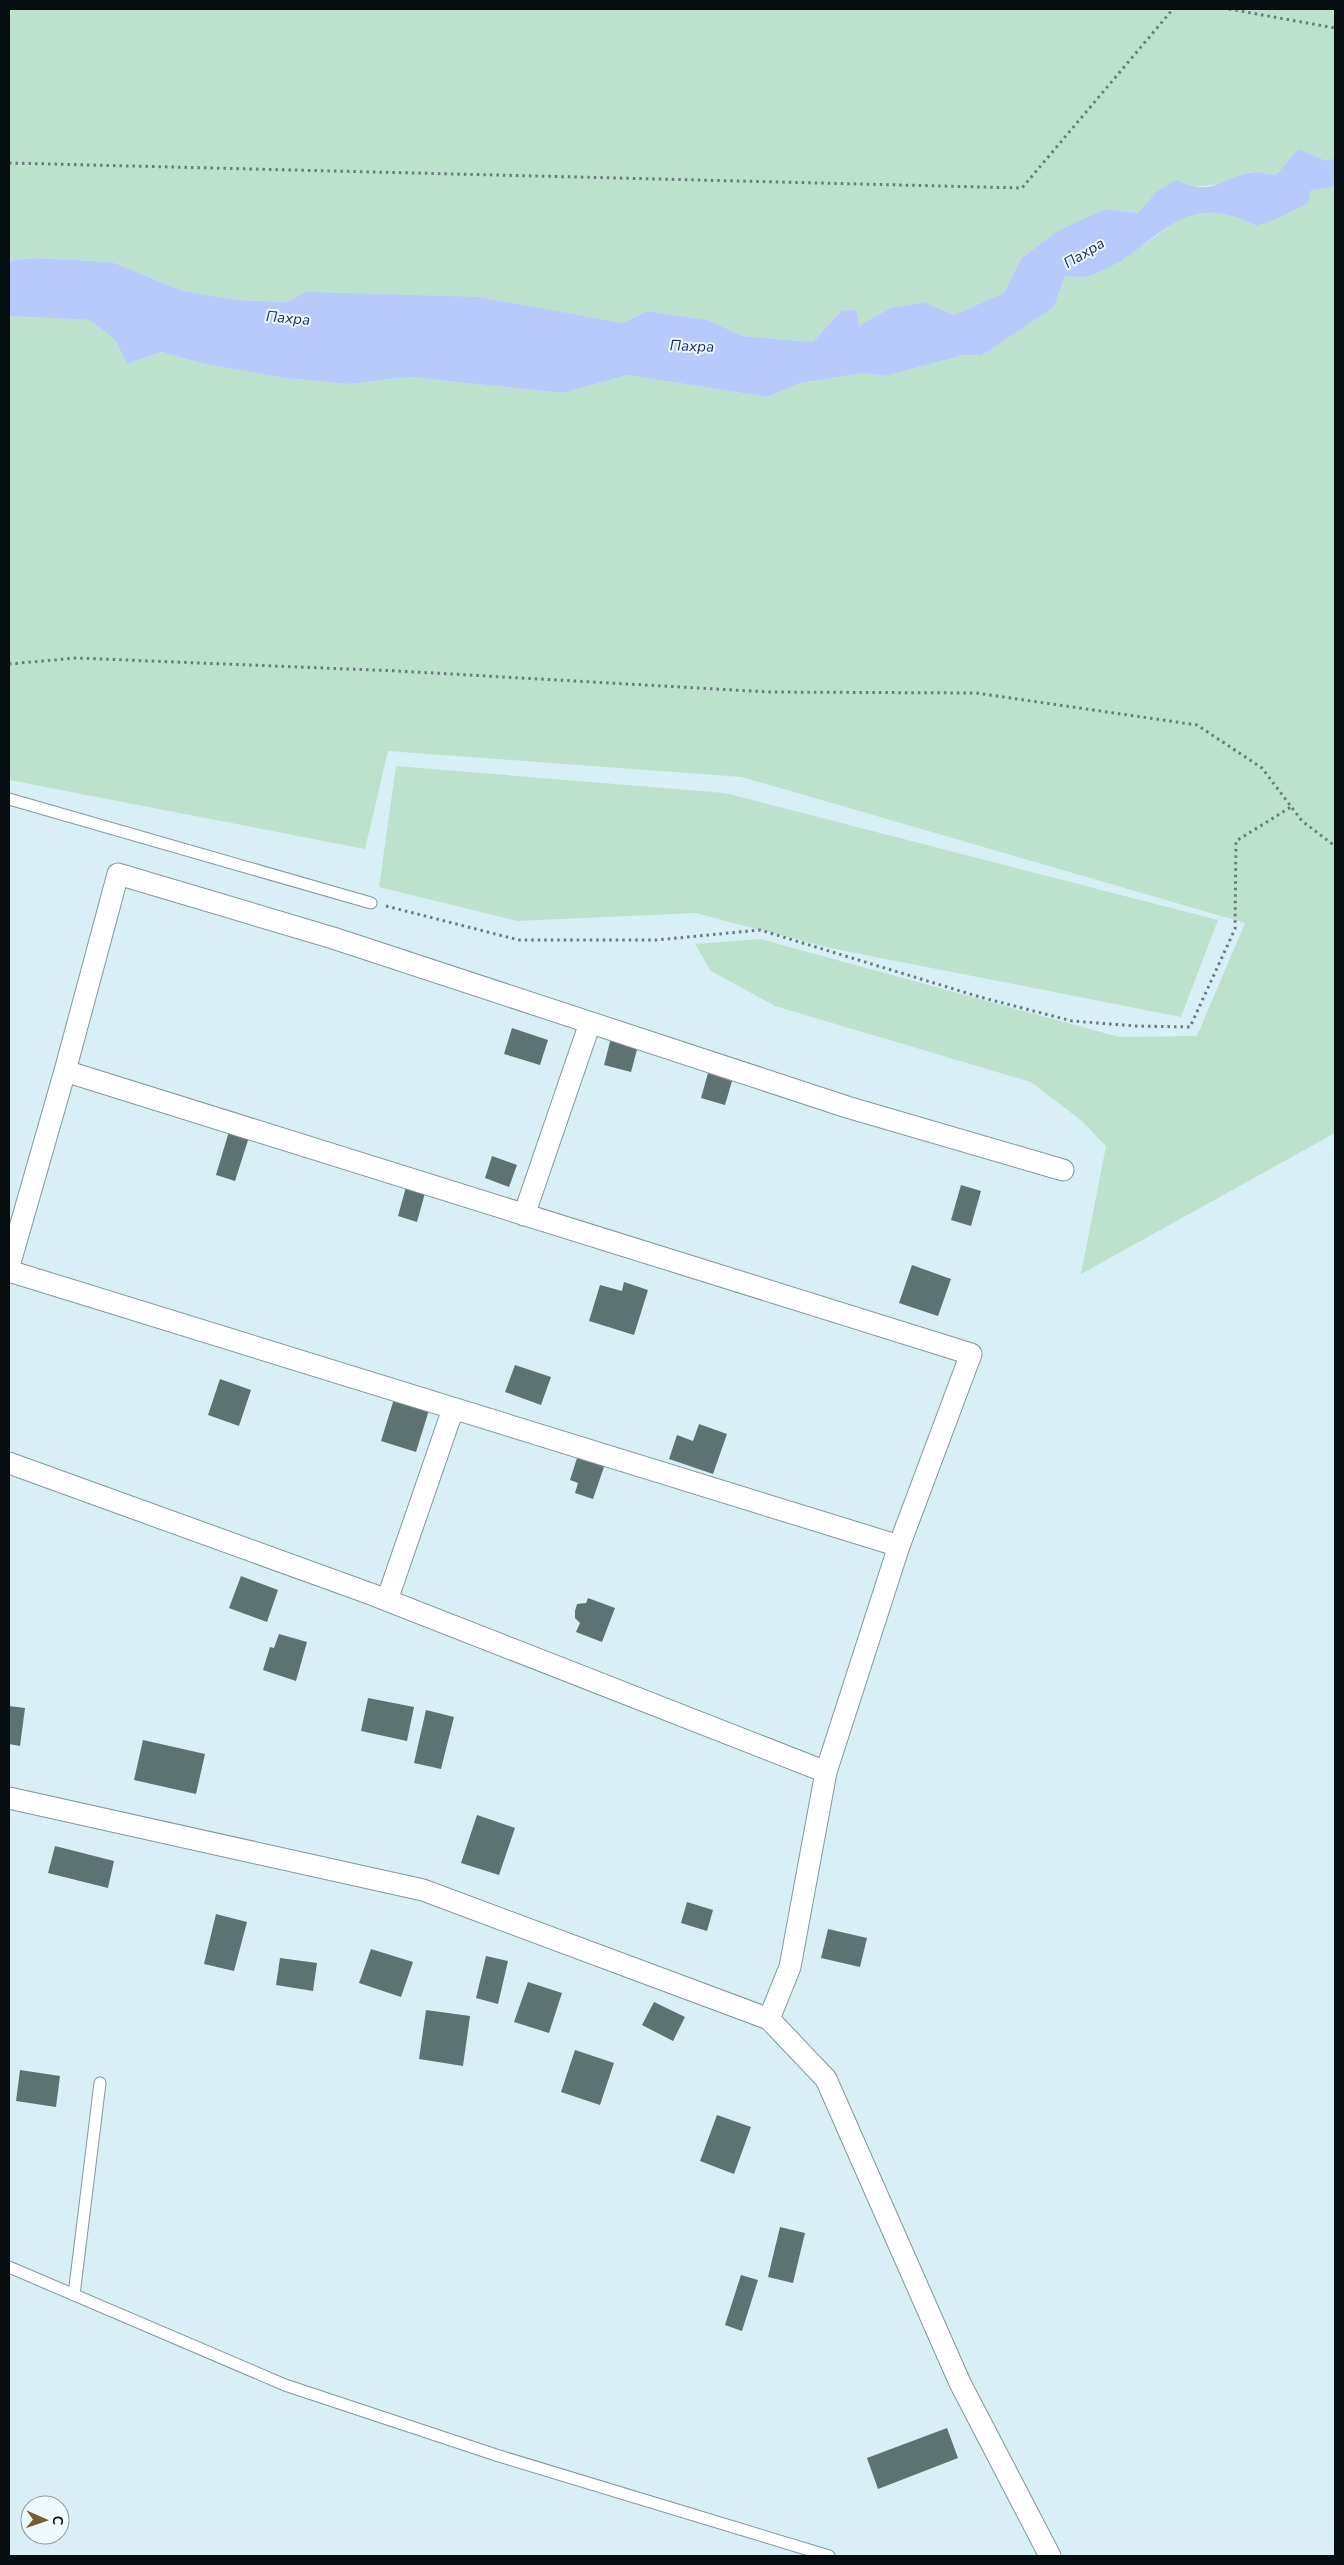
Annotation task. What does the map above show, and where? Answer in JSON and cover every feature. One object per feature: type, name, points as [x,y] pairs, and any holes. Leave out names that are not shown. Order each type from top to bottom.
[{"type":"street","points":[[9,1266],[65,1071],[118,874],[333,938],[847,1107],[1063,1170]]},
{"type":"street","points":[[524,1215],[590,1023]]},
{"type":"street","points":[[65,1071],[971,1354],[898,1546],[826,1772],[790,1967],[769,2019]]},
{"type":"street","points":[[9,1271],[898,1546]]},
{"type":"street","points":[[387,1600],[453,1408]]},
{"type":"street","points":[[9,1462],[387,1600],[826,1772]]},
{"type":"street","points":[[9,1798],[423,1890],[769,2019],[826,2079],[960,2383],[1050,2556]]},
{"type":"lane","points":[[9,799],[371,902]]},
{"type":"lane","points":[[74,2295],[100,2083]]},
{"type":"lane","points":[[9,2267],[285,2385],[496,2455],[829,2556]]},
{"type":"path","points":[[9,163],[1022,188],[1173,9]]},
{"type":"path","points":[[1229,9],[1335,28]]},
{"type":"path","points":[[9,664],[76,658],[398,671],[769,692],[976,693],[1197,726],[1262,768],[1302,821],[1335,846]]},
{"type":"path","points":[[371,902],[520,940],[656,940],[760,930],[980,996],[1072,1021],[1136,1026],[1190,1026],[1235,929],[1236,841],[1292,807]]},
{"type":"green space","points":[[9,9],[1335,9],[1335,158],[1326,162],[1298,149],[1276,175],[1250,172],[1226,183],[1156,192],[1138,213],[1105,209],[1021,259],[1004,293],[954,315],[924,302],[891,308],[859,327],[841,311],[813,342],[742,336],[708,320],[647,311],[623,323],[552,311],[305,292],[288,302],[237,300],[183,291],[112,262],[34,258],[9,261]]},
{"type":"green space","points":[[1335,187],[1335,1133],[1081,1274],[1106,1146],[1083,1122],[1031,1082],[775,1006],[711,971],[695,944],[760,939],[1119,1037],[1197,1036],[1245,923],[742,777],[388,751],[365,849],[9,780],[9,316],[90,320],[116,341],[127,364],[161,352],[205,364],[284,378],[349,384],[409,377],[562,393],[628,375],[767,397],[800,383],[864,373],[885,376],[964,355],[981,356],[1054,307],[1065,276],[1086,276],[1144,245],[1183,216],[1207,211],[1236,215],[1256,226],[1310,191]]},
{"type":"green space","points":[[396,766],[725,793],[1218,920],[1181,1017],[830,948],[695,913],[517,921],[379,887]]},
{"type":"water","name":"Пахра","points":[[1298,149],[1326,161],[1335,158],[1335,187],[1310,191],[1308,203],[1274,220],[1256,226],[1229,215],[1206,213],[1186,217],[1168,227],[1112,266],[1088,276],[1065,276],[1054,307],[981,356],[964,355],[885,376],[864,373],[800,383],[767,397],[628,375],[562,393],[409,377],[349,384],[284,378],[205,364],[161,352],[127,364],[116,341],[90,320],[9,316],[9,261],[34,258],[112,262],[183,291],[237,300],[288,302],[305,292],[478,297],[623,323],[647,311],[708,320],[742,336],[813,342],[841,311],[856,310],[859,326],[891,308],[924,302],[954,315],[1004,293],[1021,259],[1056,232],[1105,209],[1138,213],[1156,192],[1176,180],[1187,185],[1204,187],[1248,173],[1258,172],[1276,175]]},
{"type":"building","points":[[512,1028],[548,1040],[540,1065],[504,1054]]},
{"type":"building","points":[[611,1038],[638,1046],[631,1072],[604,1065]]},
{"type":"building","points":[[708,1073],[732,1081],[725,1105],[701,1098]]},
{"type":"building","points":[[230,1128],[250,1134],[235,1181],[216,1175]]},
{"type":"building","points":[[492,1156],[517,1165],[509,1187],[485,1178]]},
{"type":"building","points":[[961,1185],[981,1191],[971,1226],[951,1220]]},
{"type":"building","points":[[406,1187],[425,1193],[417,1222],[398,1216]]},
{"type":"building","points":[[912,1265],[951,1279],[938,1316],[899,1303]]},
{"type":"building","points":[[624,1282],[648,1290],[634,1335],[589,1321],[600,1285],[622,1291]]},
{"type":"building","points":[[515,1365],[551,1377],[541,1405],[505,1392]]},
{"type":"building","points":[[220,1379],[251,1390],[239,1426],[208,1415]]},
{"type":"building","points":[[394,1399],[429,1410],[416,1452],[381,1441]]},
{"type":"building","points":[[699,1424],[727,1434],[713,1474],[669,1459],[677,1435],[693,1441]]},
{"type":"building","points":[[578,1455],[605,1464],[593,1499],[575,1493],[578,1483],[570,1480]]},
{"type":"building","points":[[241,1576],[278,1590],[267,1622],[229,1608]]},
{"type":"building","points":[[588,1598],[615,1608],[602,1642],[576,1632],[580,1623],[575,1618],[577,1604],[586,1603]]},
{"type":"building","points":[[279,1634],[307,1642],[296,1681],[263,1670],[270,1647],[274,1648]]},
{"type":"building","points":[[368,1698],[414,1707],[407,1741],[361,1731]]},
{"type":"building","points":[[9,1706],[25,1708],[20,1746],[9,1744]]},
{"type":"building","points":[[426,1710],[454,1717],[441,1769],[414,1763]]},
{"type":"building","points":[[143,1740],[205,1754],[196,1794],[134,1780]]},
{"type":"building","points":[[477,1815],[515,1828],[499,1875],[461,1863]]},
{"type":"building","points":[[55,1846],[114,1861],[108,1888],[48,1873]]},
{"type":"building","points":[[687,1902],[713,1910],[707,1931],[681,1923]]},
{"type":"building","points":[[216,1914],[247,1922],[234,1971],[204,1964]]},
{"type":"building","points":[[828,1929],[867,1938],[860,1967],[821,1958]]},
{"type":"building","points":[[371,1949],[413,1962],[401,1997],[359,1983]]},
{"type":"building","points":[[486,1956],[508,1961],[498,2004],[476,1998]]},
{"type":"building","points":[[280,1958],[317,1963],[313,1991],[276,1985]]},
{"type":"building","points":[[528,1982],[562,1993],[549,2033],[514,2022]]},
{"type":"building","points":[[654,2002],[685,2017],[673,2041],[642,2025]]},
{"type":"building","points":[[426,2010],[470,2016],[463,2066],[419,2059]]},
{"type":"building","points":[[575,2050],[614,2063],[600,2105],[561,2092]]},
{"type":"building","points":[[20,2070],[60,2076],[56,2107],[16,2101]]},
{"type":"building","points":[[717,2115],[751,2127],[734,2174],[700,2161]]},
{"type":"building","points":[[780,2227],[805,2233],[793,2283],[768,2277]]},
{"type":"building","points":[[741,2275],[758,2280],[742,2331],[725,2325]]},
{"type":"building","points":[[947,2428],[958,2458],[878,2489],[867,2458]]}]
